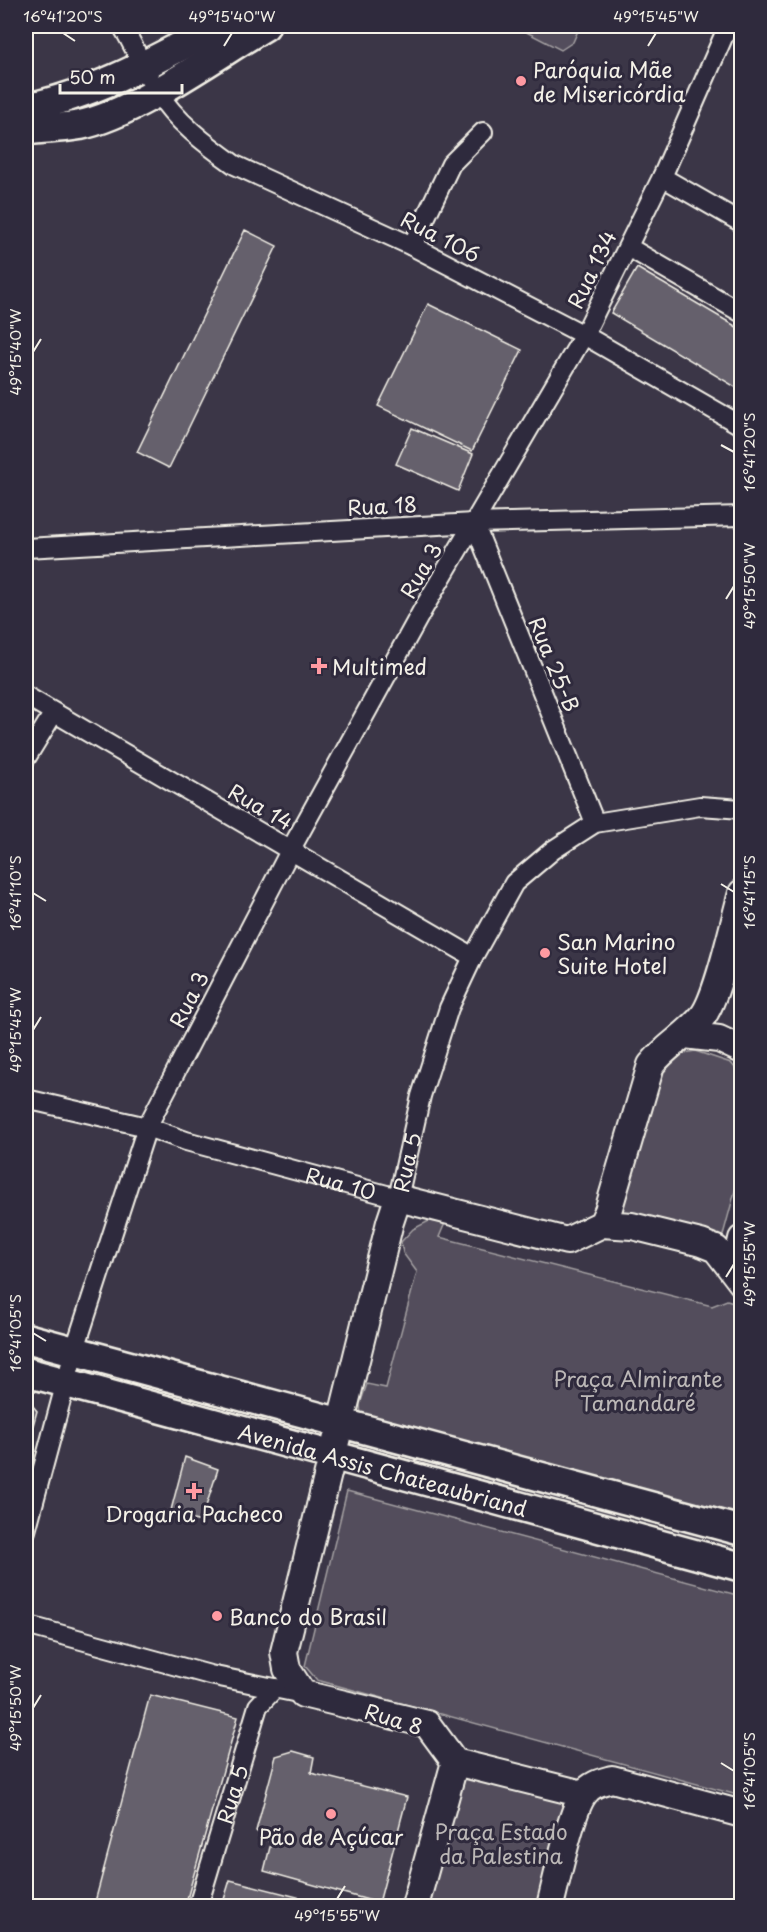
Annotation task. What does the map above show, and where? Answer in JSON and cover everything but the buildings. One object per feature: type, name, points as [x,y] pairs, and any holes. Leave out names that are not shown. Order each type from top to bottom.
[{"type":"main road","points":[[26,108],[56,102],[104,85],[219,26]]},
{"type":"main road","points":[[26,130],[82,124],[157,91],[265,26]]},
{"type":"main road","points":[[738,1277],[716,1249],[701,1243],[632,1227],[602,1224],[608,1211],[651,1065],[664,1048],[685,1035],[704,1015],[713,996],[741,892]]},
{"type":"main road","points":[[685,1035],[719,1039],[741,1050]]},
{"type":"main road","name":"Rua 10","points":[[398,1198],[567,1241],[602,1224]]},
{"type":"main road","name":"Rua 5","points":[[303,1694],[287,1669],[284,1652],[331,1456],[398,1198]]},
{"type":"main road","points":[[738,1277],[741,1239]]},
{"type":"main road","name":"Avenida Assis Chateaubriand","points":[[26,1338],[741,1532]]},
{"type":"main road","name":"Avenida Assis Chateaubriand","points":[[26,1372],[741,1567]]},
{"type":"main road","name":"Rua 8","points":[[303,1694],[427,1724],[455,1762]]},
{"type":"main road","points":[[415,1906],[455,1762],[583,1794]]},
{"type":"main road","points":[[550,1906],[583,1794],[595,1783],[612,1779],[741,1814]]},
{"type":"street","name":"Rua 106","points":[[123,26],[157,91],[171,110],[216,152],[235,165],[412,246],[584,335],[741,426]]},
{"type":"street","points":[[726,32],[741,28]]},
{"type":"street","name":"Rua 134","points":[[474,523],[584,335],[662,177],[726,32]]},
{"type":"street","points":[[412,246],[451,164],[483,132]]},
{"type":"street","points":[[662,177],[741,223]]},
{"type":"street","points":[[628,247],[741,313]]},
{"type":"street","name":"Rua 18","points":[[26,548],[474,523],[741,516]]},
{"type":"street","name":"Rua 25-B","points":[[474,523],[595,823]]},
{"type":"street","name":"Rua 3","points":[[26,1530],[74,1352],[147,1127],[291,849],[474,523]]},
{"type":"street","name":"Rua 14","points":[[26,696],[53,714],[291,849],[473,957]]},
{"type":"street","points":[[26,758],[53,714]]},
{"type":"street","name":"Rua 5","points":[[398,1198],[421,1096],[449,1008],[473,957],[514,883],[554,850],[595,823],[700,806],[741,809]]},
{"type":"street","name":"Rua 10","points":[[26,1099],[147,1127],[186,1141],[398,1198]]},
{"type":"street","name":"Rua 8","points":[[26,1625],[210,1675],[303,1694]]},
{"type":"street","name":"Rua 5","points":[[198,1906],[258,1706],[275,1688]]},
{"type":"green space","points":[[515,26],[580,26],[573,42],[561,50]]},
{"type":"green space","points":[[695,1051],[731,1063],[741,1075],[741,1169],[720,1246],[613,1214],[649,1085],[675,1055]]},
{"type":"green space","name":"Praça Almirante Tamandaré","points":[[429,1221],[445,1223],[439,1237],[712,1306],[727,1300],[741,1304],[741,1522],[361,1418],[360,1404],[367,1384],[386,1388],[417,1272],[403,1253],[401,1242],[413,1229]]},
{"type":"green space","points":[[347,1491],[741,1596],[741,1796],[317,1680],[305,1666]]},
{"type":"green space","name":"Praça Estado da Palestina","points":[[463,1773],[570,1800],[539,1906],[429,1906]]},
{"type":"place","name":"Paróquia Mãe de Misericórdia","points":[[521,81]]},
{"type":"place","name":"Multimed","points":[[319,666]]},
{"type":"place","name":"San Marino Suite Hotel","points":[[545,953]]},
{"type":"place","name":"Drogaria Pacheco","points":[[194,1491]]},
{"type":"place","name":"Banco do Brasil","points":[[217,1616]]},
{"type":"place","name":"Pão de Açúcar","points":[[331,1814]]}]
